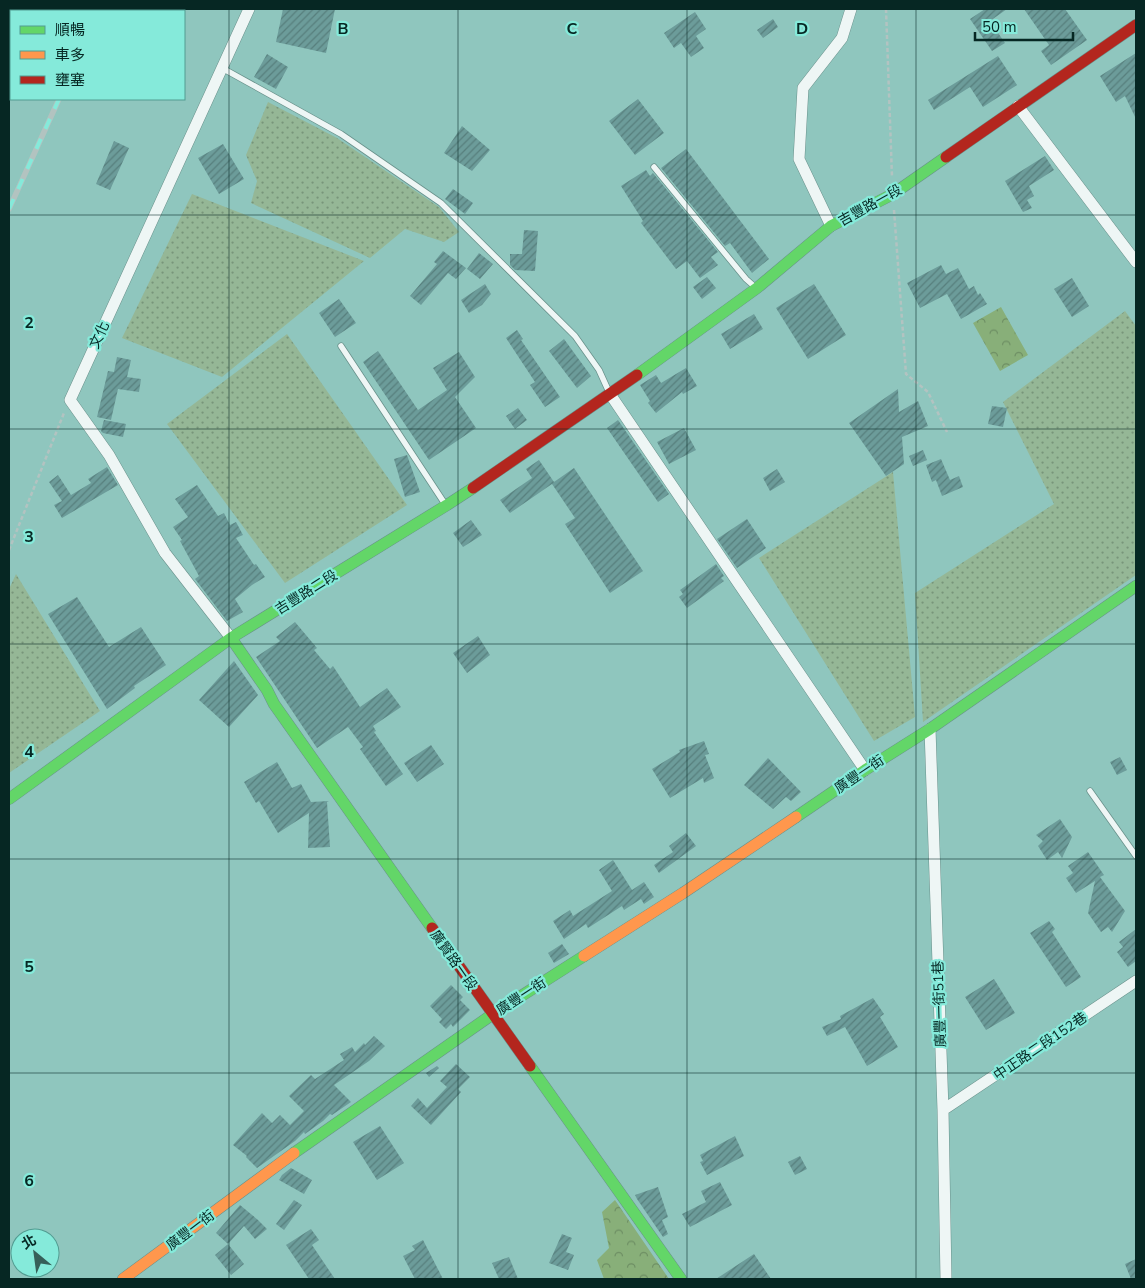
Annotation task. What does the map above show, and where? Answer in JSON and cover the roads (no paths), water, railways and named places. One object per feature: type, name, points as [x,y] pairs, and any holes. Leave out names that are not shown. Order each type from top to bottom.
[{"type":"street","name":"文化","points":[[231,638],[164,553],[109,455],[70,400],[250,9]]},
{"type":"street","points":[[831,226],[799,159],[803,88],[842,38],[851,9]]},
{"type":"street","name":"吉豐路一段","points":[[610,394],[757,288],[831,226],[893,194],[1136,26]]},
{"type":"street","points":[[1018,106],[1136,262]]},
{"type":"street","points":[[610,394],[865,770]]},
{"type":"street","name":"吉豐路二段","points":[[9,799],[231,638],[447,505],[610,394]]},
{"type":"street","name":"廣豐一街","points":[[123,1279],[292,1155],[493,1014],[683,893],[865,770],[930,730],[1136,586]]},
{"type":"street","name":"廣賢路一段","points":[[231,638],[268,690],[274,704],[681,1279]]},
{"type":"street","name":"廣豐一街51巷","points":[[930,730],[943,1110],[946,1279]]},
{"type":"street","name":"中正路二段152巷","points":[[943,1110],[1136,981]]},
{"type":"lane","points":[[222,68],[341,134],[441,203],[575,336],[599,370],[610,394]]},
{"type":"lane","points":[[654,168],[746,279],[757,288]]},
{"type":"lane","points":[[341,346],[447,505]]},
{"type":"lane","points":[[1090,791],[1136,856]]},
{"type":"railway","points":[[9,209],[59,100]]}]
